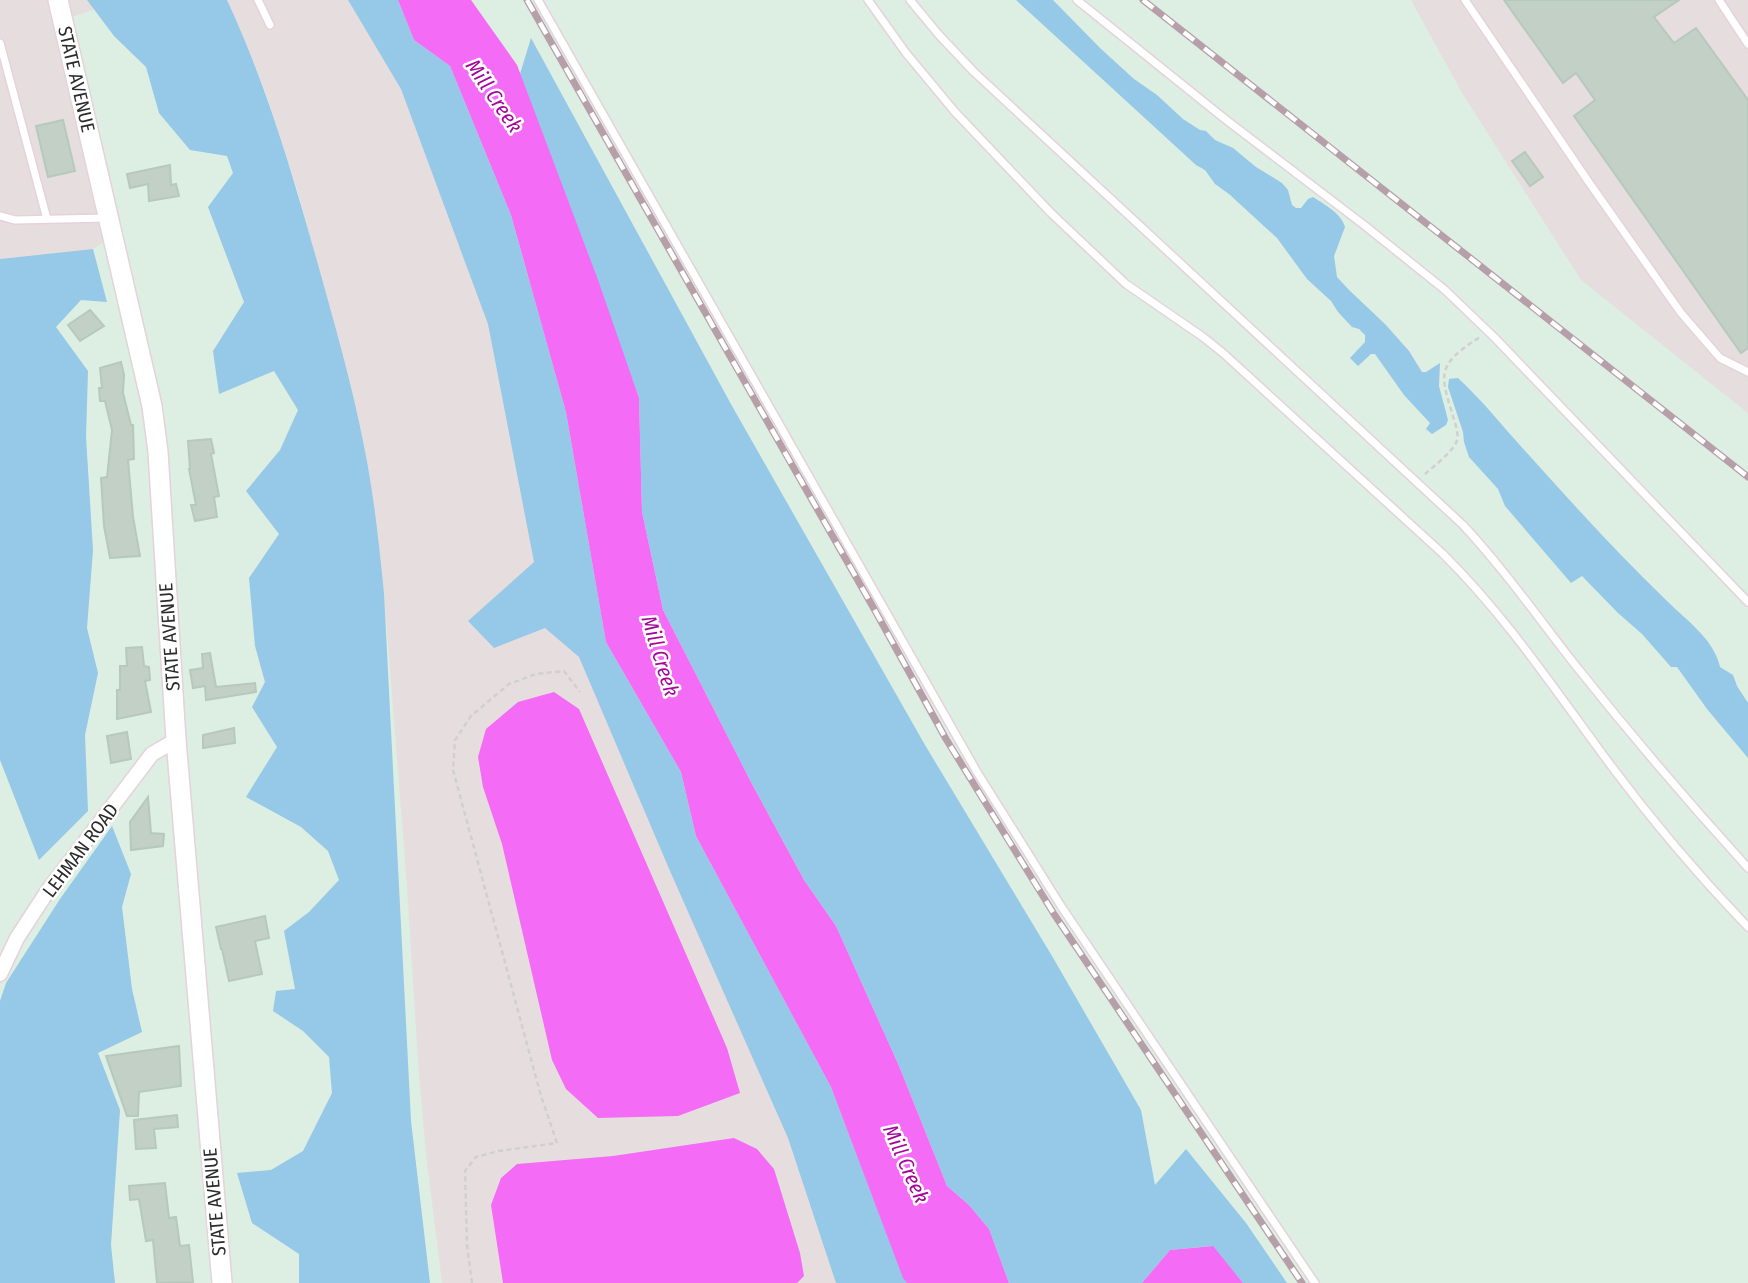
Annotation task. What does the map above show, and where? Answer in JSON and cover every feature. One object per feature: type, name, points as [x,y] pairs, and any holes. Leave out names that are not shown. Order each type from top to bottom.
[{"type":"main road","name":"STATE AVENUE","points":[[58,0],[152,406],[158,452],[176,740],[222,1283]]},
{"type":"street","name":"LEHMAN ROAD","points":[[1,968],[47,892],[152,754],[176,740]]},
{"type":"lane","points":[[258,0],[270,24]]},
{"type":"lane","points":[[538,0],[976,772],[1082,937],[1315,1283]]},
{"type":"lane","points":[[868,0],[906,53],[955,112],[1094,255],[1126,284],[1223,353],[1468,579],[1523,646],[1643,806],[1748,928]]},
{"type":"lane","points":[[910,0],[974,72],[1449,509],[1477,540],[1618,719],[1748,868]]},
{"type":"lane","points":[[1077,0],[1423,272],[1488,331],[1748,602]]},
{"type":"lane","points":[[1465,0],[1681,313],[1720,358],[1748,373]]},
{"type":"lane","points":[[1719,0],[1748,44]]},
{"type":"lane","points":[[0,43],[47,219]]},
{"type":"lane","points":[[0,216],[15,220],[109,218]]},
{"type":"path","points":[[1418,481],[1457,441],[1456,427],[1443,383],[1446,368],[1456,354],[1488,331]]},
{"type":"path","points":[[472,1283],[467,1245],[465,1171],[476,1157],[557,1143],[541,1097],[453,770],[455,740],[471,716],[509,684],[536,674],[564,671],[580,692]]},
{"type":"shaded area","points":[[0,0],[122,0],[63,20],[113,236],[93,249],[0,259]]},
{"type":"shaded area","points":[[87,0],[227,0],[277,129],[308,228],[342,353],[368,464],[384,593],[411,1121],[430,1283],[299,1283],[299,1254],[252,1223],[237,1173],[271,1170],[303,1151],[332,1093],[329,1057],[303,1031],[273,1011],[276,991],[295,989],[284,931],[309,912],[339,880],[328,851],[301,827],[246,797],[277,747],[252,707],[265,682],[255,646],[249,578],[279,534],[246,491],[280,450],[298,410],[274,371],[219,394],[213,351],[244,302],[208,207],[233,173],[227,156],[190,150],[159,113],[146,67],[114,36]]},
{"type":"shaded area","points":[[227,0],[398,0],[414,40],[450,66],[831,1087],[907,1283],[442,1283],[419,1076],[384,593],[370,479],[353,399],[298,192],[265,91]]},
{"type":"shaded area","points":[[348,0],[398,0],[414,40],[450,66],[511,215],[566,412],[606,642],[681,772],[696,836],[831,1087],[907,1283],[836,1283],[788,1138],[579,657],[545,628],[494,648],[468,621],[534,562],[488,324],[401,89]]},
{"type":"shaded area","points":[[1016,0],[1053,0],[1100,48],[1183,119],[1206,131],[1215,140],[1233,148],[1282,183],[1288,190],[1292,205],[1301,208],[1313,197],[1336,213],[1345,227],[1334,256],[1337,277],[1385,324],[1409,351],[1422,372],[1440,363],[1439,386],[1448,420],[1446,425],[1432,434],[1426,429],[1430,423],[1404,395],[1375,354],[1371,354],[1358,366],[1350,358],[1365,342],[1365,335],[1352,327],[1331,301],[1307,279],[1277,238]]},
{"type":"shaded area","points":[[1411,0],[1748,0],[1748,413],[1581,280],[1462,93]]},
{"type":"shaded area","points":[[531,38],[732,406],[925,745],[1141,1110],[1155,1185],[1186,1149],[1246,1223],[1287,1283],[1243,1283],[1212,1246],[1170,1250],[1142,1283],[1009,1283],[989,1229],[969,1205],[947,1186],[899,1066],[836,926],[804,880],[663,610],[642,512],[639,398],[520,74]]},
{"type":"shaded area","points":[[93,249],[107,302],[81,300],[56,327],[88,371],[86,437],[93,550],[87,628],[98,673],[85,735],[88,811],[39,860],[0,760],[0,259]]},
{"type":"shaded area","points":[[1458,378],[1613,547],[1706,639],[1720,667],[1733,675],[1748,703],[1748,758],[1707,709],[1677,667],[1671,667],[1642,634],[1582,576],[1571,583],[1505,506],[1498,489],[1469,457],[1448,387],[1449,379]]},
{"type":"shaded area","points":[[112,826],[131,874],[122,907],[132,989],[142,1032],[98,1053],[120,1110],[111,1245],[115,1283],[0,1283],[0,1001],[6,983],[60,899]]},
{"type":"water","name":"Mill Creek","points":[[398,0],[471,0],[517,65],[639,398],[642,512],[663,610],[804,880],[836,926],[899,1066],[947,1186],[969,1205],[989,1229],[1009,1283],[907,1283],[903,1278],[831,1087],[696,836],[681,772],[606,642],[566,412],[511,215],[450,66],[414,40]]},
{"type":"water","points":[[554,692],[579,709],[727,1048],[740,1093],[678,1116],[598,1118],[566,1089],[552,1060],[502,844],[483,787],[478,757],[486,729],[518,702]]},
{"type":"water","points":[[734,1138],[757,1149],[774,1169],[800,1253],[804,1276],[797,1283],[503,1283],[491,1205],[501,1178],[517,1164],[613,1156]]},
{"type":"water","points":[[1213,1246],[1243,1283],[1142,1283],[1170,1250]]},
{"type":"building","points":[[1504,0],[1679,0],[1654,17],[1674,43],[1696,28],[1748,100],[1748,348],[1741,353],[1574,116],[1595,100],[1576,73],[1563,83]]},
{"type":"building","points":[[63,120],[75,171],[48,177],[36,126]]},
{"type":"building","points":[[1525,152],[1543,177],[1530,186],[1512,161]]},
{"type":"building","points":[[170,165],[171,185],[176,184],[179,196],[149,201],[148,184],[130,188],[127,174]]},
{"type":"building","points":[[90,310],[104,326],[80,341],[68,325]]},
{"type":"building","points":[[121,362],[124,375],[123,393],[133,425],[134,459],[128,460],[133,517],[140,556],[110,558],[104,526],[101,478],[107,477],[112,430],[105,401],[100,401],[100,368]]},
{"type":"building","points":[[211,439],[219,496],[214,497],[217,517],[195,521],[191,505],[196,505],[189,469],[188,441]]},
{"type":"building","points":[[142,647],[144,666],[149,667],[150,680],[145,681],[151,712],[117,719],[120,666],[127,666],[126,648]]},
{"type":"building","points":[[210,653],[216,687],[255,683],[256,692],[206,700],[205,686],[193,688],[190,670],[203,668],[202,654]]},
{"type":"building","points":[[234,728],[235,743],[203,748],[203,735]]},
{"type":"building","points":[[127,732],[131,759],[111,763],[107,736]]},
{"type":"building","points":[[148,797],[151,833],[164,834],[163,846],[131,850],[130,822]]},
{"type":"building","points":[[265,916],[269,938],[255,941],[262,974],[229,981],[216,927]]},
{"type":"building","points":[[179,1046],[181,1086],[139,1092],[138,1116],[127,1116],[106,1056]]},
{"type":"building","points":[[177,1115],[178,1127],[154,1129],[156,1148],[136,1149],[134,1120]]},
{"type":"building","points":[[165,1183],[169,1218],[176,1217],[180,1246],[189,1245],[193,1282],[157,1283],[153,1240],[146,1241],[139,1199],[130,1200],[129,1186]]},
{"type":"railway","points":[[527,0],[946,739],[1054,914],[1302,1283]]},
{"type":"railway","points":[[1143,0],[1748,477]]}]
